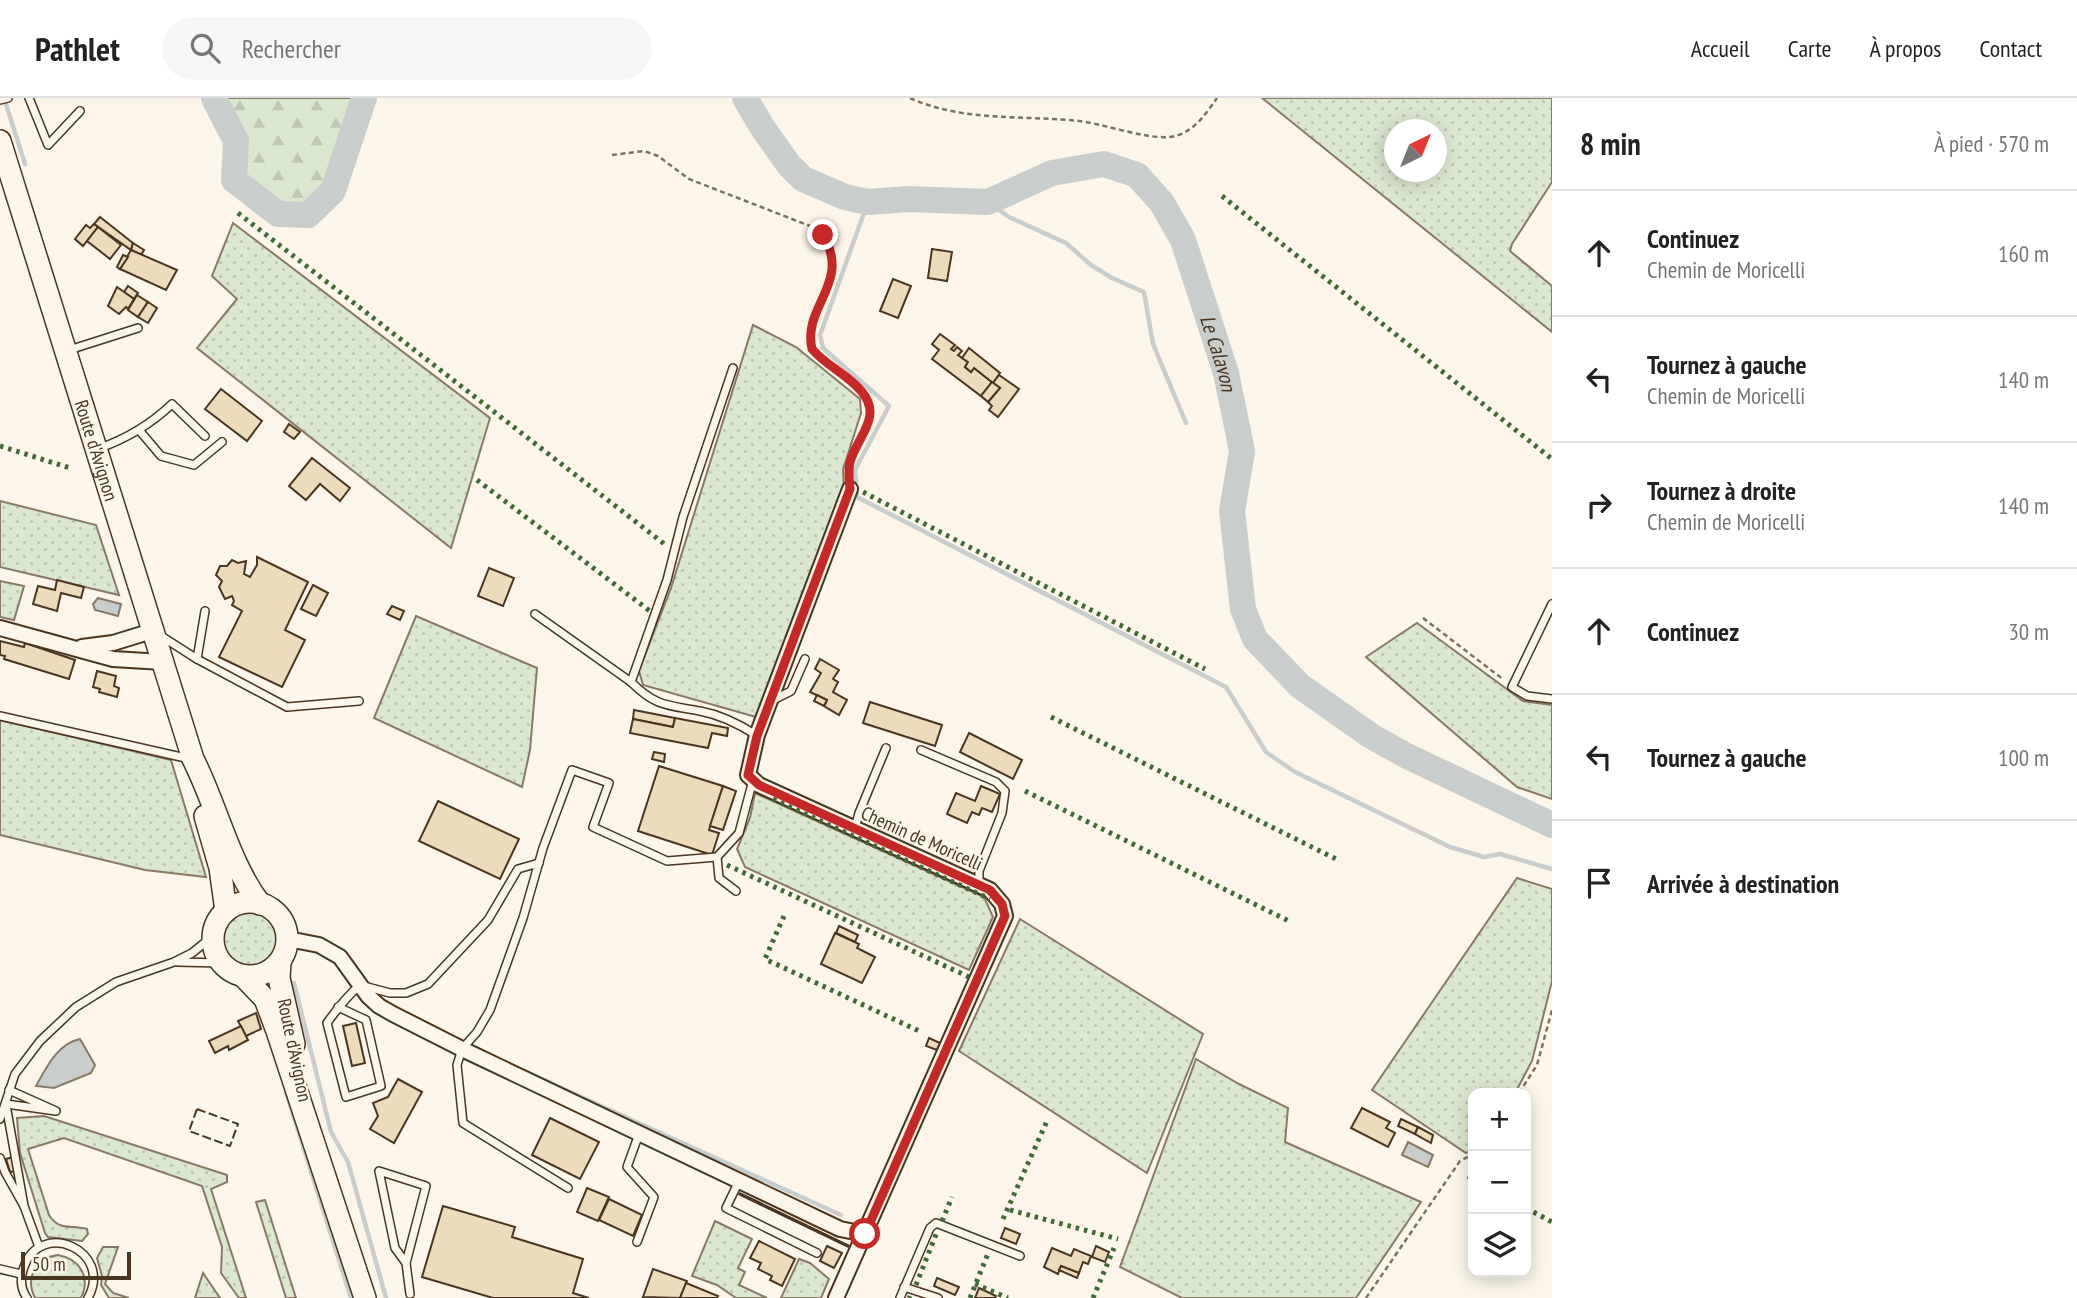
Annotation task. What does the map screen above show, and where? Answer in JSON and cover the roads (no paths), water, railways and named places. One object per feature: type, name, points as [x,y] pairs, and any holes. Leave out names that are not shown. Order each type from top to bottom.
[{"type":"main road","name":"Route d'Avignon","points":[[0,141],[193,759],[209,792],[233,857],[250,891],[260,904]]},
{"type":"main road","name":"Route d'Avignon","points":[[193,759],[197,790],[222,876],[226,911]]},
{"type":"main road","points":[[239,904],[260,904],[280,917],[288,939],[280,962],[264,974],[243,976],[221,963],[213,936],[217,922],[226,911],[239,904]]},
{"type":"main road","name":"Route d'Avignon","points":[[280,962],[279,978],[314,1138]]},
{"type":"main road","name":"Route d'Avignon","points":[[243,976],[265,999],[314,1138],[365,1298]]},
{"type":"street","points":[[753,780],[748,775],[757,736],[850,489]]},
{"type":"street","points":[[0,628],[113,659],[163,662]]},
{"type":"street","points":[[73,647],[113,643],[152,631]]},
{"type":"street","name":"Chemin de Moricelli","points":[[753,780],[990,890],[1002,904],[1005,916],[836,1298]]},
{"type":"street","points":[[288,939],[319,945],[340,957],[379,1006],[462,1049],[840,1229],[865,1234]]},
{"type":"lane","points":[[0,100],[8,98]]},
{"type":"lane","points":[[29,98],[48,145],[80,111]]},
{"type":"lane","points":[[65,351],[138,328]]},
{"type":"lane","points":[[631,681],[667,580],[683,517],[733,368]]},
{"type":"lane","points":[[96,449],[127,438],[172,404],[205,436]]},
{"type":"lane","points":[[139,430],[161,456],[194,465],[222,442]]},
{"type":"lane","points":[[1552,604],[1512,687],[1527,696],[1552,699]]},
{"type":"lane","points":[[197,659],[205,611]]},
{"type":"lane","points":[[535,614],[631,681],[643,694],[669,708],[702,712],[738,723],[757,736]]},
{"type":"lane","points":[[152,631],[197,659],[287,707],[359,701]]},
{"type":"lane","points":[[769,702],[791,691],[805,659]]},
{"type":"lane","points":[[0,716],[193,759]]},
{"type":"lane","points":[[855,828],[886,748]]},
{"type":"lane","points":[[921,750],[996,782],[1006,791],[1002,813],[979,871],[979,885]]},
{"type":"lane","points":[[568,1188],[463,1123],[457,1065],[462,1049],[477,1032],[490,1010],[572,770],[609,783],[593,827],[667,861],[717,857],[739,833],[753,780]]},
{"type":"lane","points":[[717,857],[719,878],[736,891]]},
{"type":"lane","points":[[338,1007],[366,1020],[381,1086],[346,1097],[327,1023],[338,1007],[360,985],[390,993],[406,993],[428,984],[488,920],[518,869],[539,863]]},
{"type":"lane","points":[[0,1119],[15,1074],[40,1041],[76,1007],[116,982],[192,953],[213,936]]},
{"type":"lane","points":[[174,962],[221,963]]},
{"type":"lane","points":[[6,1104],[56,1111],[9,1090]]},
{"type":"lane","points":[[6,1104],[24,1206]]},
{"type":"lane","points":[[636,1242],[654,1197],[627,1167],[639,1133]]},
{"type":"lane","points":[[0,1158],[24,1206],[39,1247]]},
{"type":"lane","points":[[406,1264],[395,1248],[379,1171],[426,1186],[406,1264],[410,1294]]},
{"type":"lane","points":[[739,1180],[726,1208],[817,1253]]},
{"type":"lane","points":[[900,1298],[930,1228],[936,1223],[1020,1256]]},
{"type":"lane","points":[[27,1298],[21,1284],[25,1261],[39,1247],[56,1243],[78,1249],[86,1257],[94,1281],[88,1298]]},
{"type":"lane","points":[[0,1269],[21,1274]]},
{"type":"lane","points":[[904,1287],[938,1298]]},
{"type":"waterway","points":[[4,98],[25,164]]},
{"type":"waterway","name":"Le Calavon","points":[[214,98],[236,141],[234,180],[278,214],[308,215],[333,191],[364,98]]},
{"type":"waterway","name":"Le Calavon","points":[[745,98],[789,165],[803,179],[845,197],[868,202],[908,199],[988,202],[1052,173],[1104,164],[1137,175],[1162,203],[1183,240],[1226,373],[1242,451],[1232,511],[1243,609],[1255,639],[1300,686],[1371,736],[1552,825]]},
{"type":"waterway","points":[[868,202],[820,335],[823,348],[889,406],[855,470],[857,497],[1226,687],[1266,752],[1295,772],[1450,847],[1484,857],[1500,854],[1552,869]]},
{"type":"waterway","points":[[988,202],[1009,217],[1066,243],[1091,265],[1112,278],[1144,292],[1153,344],[1186,423]]},
{"type":"waterway","points":[[294,983],[331,1132],[348,1162],[386,1298]]},
{"type":"waterway","points":[[524,1071],[841,1215]]},
{"type":"waterway","points":[[286,1092],[351,1298]]}]
